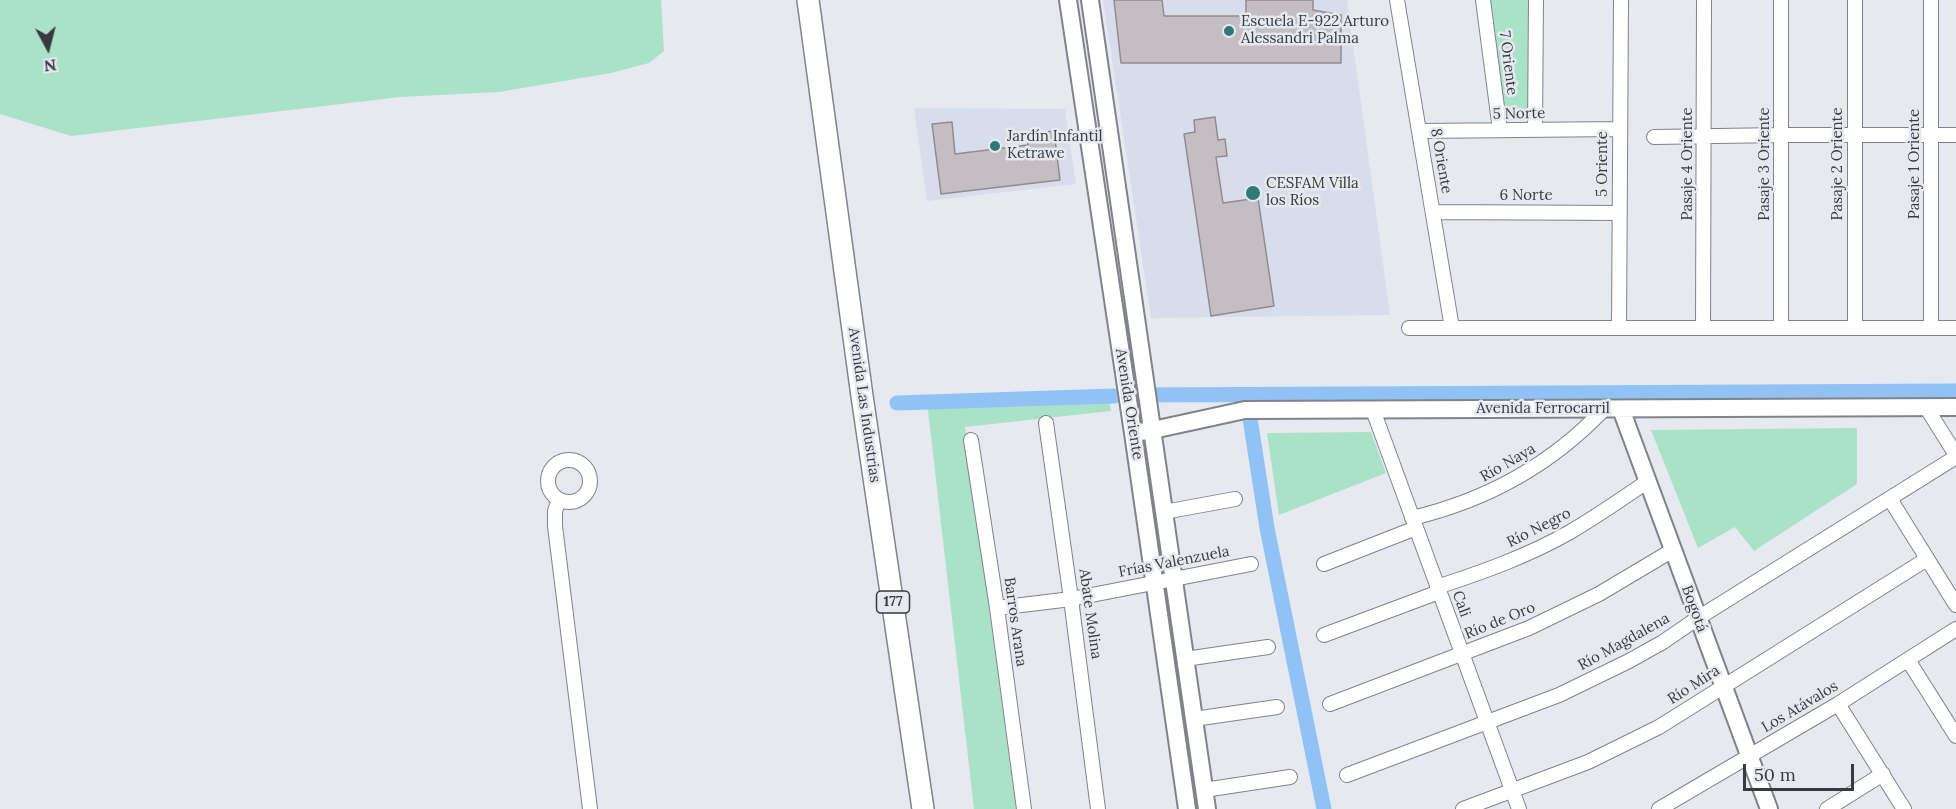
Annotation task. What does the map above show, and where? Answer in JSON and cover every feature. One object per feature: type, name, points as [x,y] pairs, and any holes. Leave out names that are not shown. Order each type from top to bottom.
[{"type":"main road","name":"Avenida Las Industrias","points":[[808,0],[862,396],[924,809]]},
{"type":"street","name":"Avenida Oriente","points":[[1068,0],[1187,809]]},
{"type":"street","name":"Avenida Oriente","points":[[1090,0],[1207,809]]},
{"type":"street","name":"8 Oriente","points":[[1397,0],[1452,328]]},
{"type":"street","name":"7 Oriente","points":[[1483,0],[1500,130]]},
{"type":"street","points":[[1535,130],[1536,0]]},
{"type":"street","name":"5 Oriente","points":[[1619,328],[1621,0]]},
{"type":"street","name":"Pasaje 4 Oriente","points":[[1703,328],[1704,0]]},
{"type":"street","name":"Pasaje 3 Oriente","points":[[1781,0],[1781,328]]},
{"type":"street","name":"Pasaje 2 Oriente","points":[[1855,0],[1855,328]]},
{"type":"street","name":"Pasaje 1 Oriente","points":[[1931,328],[1932,0]]},
{"type":"street","name":"5 Norte","points":[[1419,131],[1620,129]]},
{"type":"street","points":[[1654,137],[1956,135]]},
{"type":"street","name":"6 Norte","points":[[1433,212],[1620,213]]},
{"type":"street","points":[[1409,328],[1956,328]]},
{"type":"street","points":[[1926,407],[1956,456]]},
{"type":"street","name":"Avenida Ferrocarril","points":[[1133,433],[1245,410],[1956,407]]},
{"type":"street","name":"Bogotá","points":[[1613,409],[1648,481],[1768,809]]},
{"type":"street","name":"Río Naya","points":[[1324,564],[1514,481],[1613,409]]},
{"type":"street","name":"Cali","points":[[1373,410],[1519,809]]},
{"type":"street","name":"Abate Molina","points":[[1046,423],[1098,809]]},
{"type":"street","name":"Barros Arana","points":[[971,440],[997,608],[1024,809]]},
{"type":"street","name":"Río Magdalena","points":[[1347,775],[1594,680],[1663,642],[1956,456]]},
{"type":"street","name":"Río Negro","points":[[1324,635],[1541,547],[1594,517],[1648,481]]},
{"type":"street","points":[[1164,512],[1234,499]]},
{"type":"street","points":[[1890,499],[1956,605]]},
{"type":"street","points":[[559,500],[555,511],[555,526],[591,809]]},
{"type":"street","name":"Río de Oro","points":[[1330,704],[1562,613],[1608,589],[1673,550]]},
{"type":"street","name":"Río Mira","points":[[1462,809],[1588,762],[1625,745],[1691,708],[1927,559]]},
{"type":"street","name":"Frías Valenzuela","points":[[997,608],[1071,598],[1251,564]]},
{"type":"street","name":"Los Atávalos","points":[[1659,809],[1838,704],[1956,629]]},
{"type":"street","points":[[1185,659],[1268,647]]},
{"type":"street","points":[[1908,660],[1956,736]]},
{"type":"street","points":[[1838,704],[1904,809]]},
{"type":"street","points":[[1194,719],[1277,707]]},
{"type":"street","points":[[1827,809],[1882,774]]},
{"type":"street","points":[[1204,790],[1290,777]]},
{"type":"shaded area","name":"CESFAM Villa los Ríos","points":[[1103,0],[1347,0],[1390,315],[1151,318]]},
{"type":"shaded area","name":"Jardín Infantil Ketrawe","points":[[914,108],[1065,109],[1076,184],[927,201]]},
{"type":"green space","points":[[0,0],[661,0],[664,51],[649,63],[611,73],[499,92],[400,97],[71,136],[0,114]]},
{"type":"green space","points":[[1490,0],[1529,0],[1529,120],[1505,120]]},
{"type":"green space","points":[[1109,396],[1111,411],[965,427],[1016,809],[974,809],[927,402]]},
{"type":"green space","points":[[1857,428],[1857,484],[1754,551],[1735,527],[1698,548],[1651,430]]},
{"type":"green space","points":[[1371,432],[1386,473],[1279,515],[1267,433]]},
{"type":"building","name":"Escuela E-922 Arturo Alessandri Palma","points":[[1114,0],[1162,0],[1164,16],[1246,16],[1246,0],[1313,0],[1313,10],[1341,15],[1341,63],[1121,63]]},
{"type":"building","points":[[1215,117],[1218,140],[1225,139],[1227,156],[1216,157],[1223,203],[1258,198],[1274,306],[1211,316],[1184,134],[1195,132],[1194,120]]},
{"type":"building","points":[[952,122],[955,154],[1028,145],[1027,134],[1054,131],[1060,180],[941,194],[932,124]]},
{"type":"waterway","points":[[1141,395],[1956,391]]},
{"type":"waterway","points":[[897,403],[1114,396]]},
{"type":"waterway","points":[[1247,399],[1267,528],[1324,809]]},
{"type":"place","name":"Escuela E-922 Arturo Alessandri Palma","points":[[1229,31]]},
{"type":"place","name":"Jardín Infantil Ketrawe","points":[[995,146]]},
{"type":"place","name":"CESFAM Villa los Ríos","points":[[1253,193]]}]
